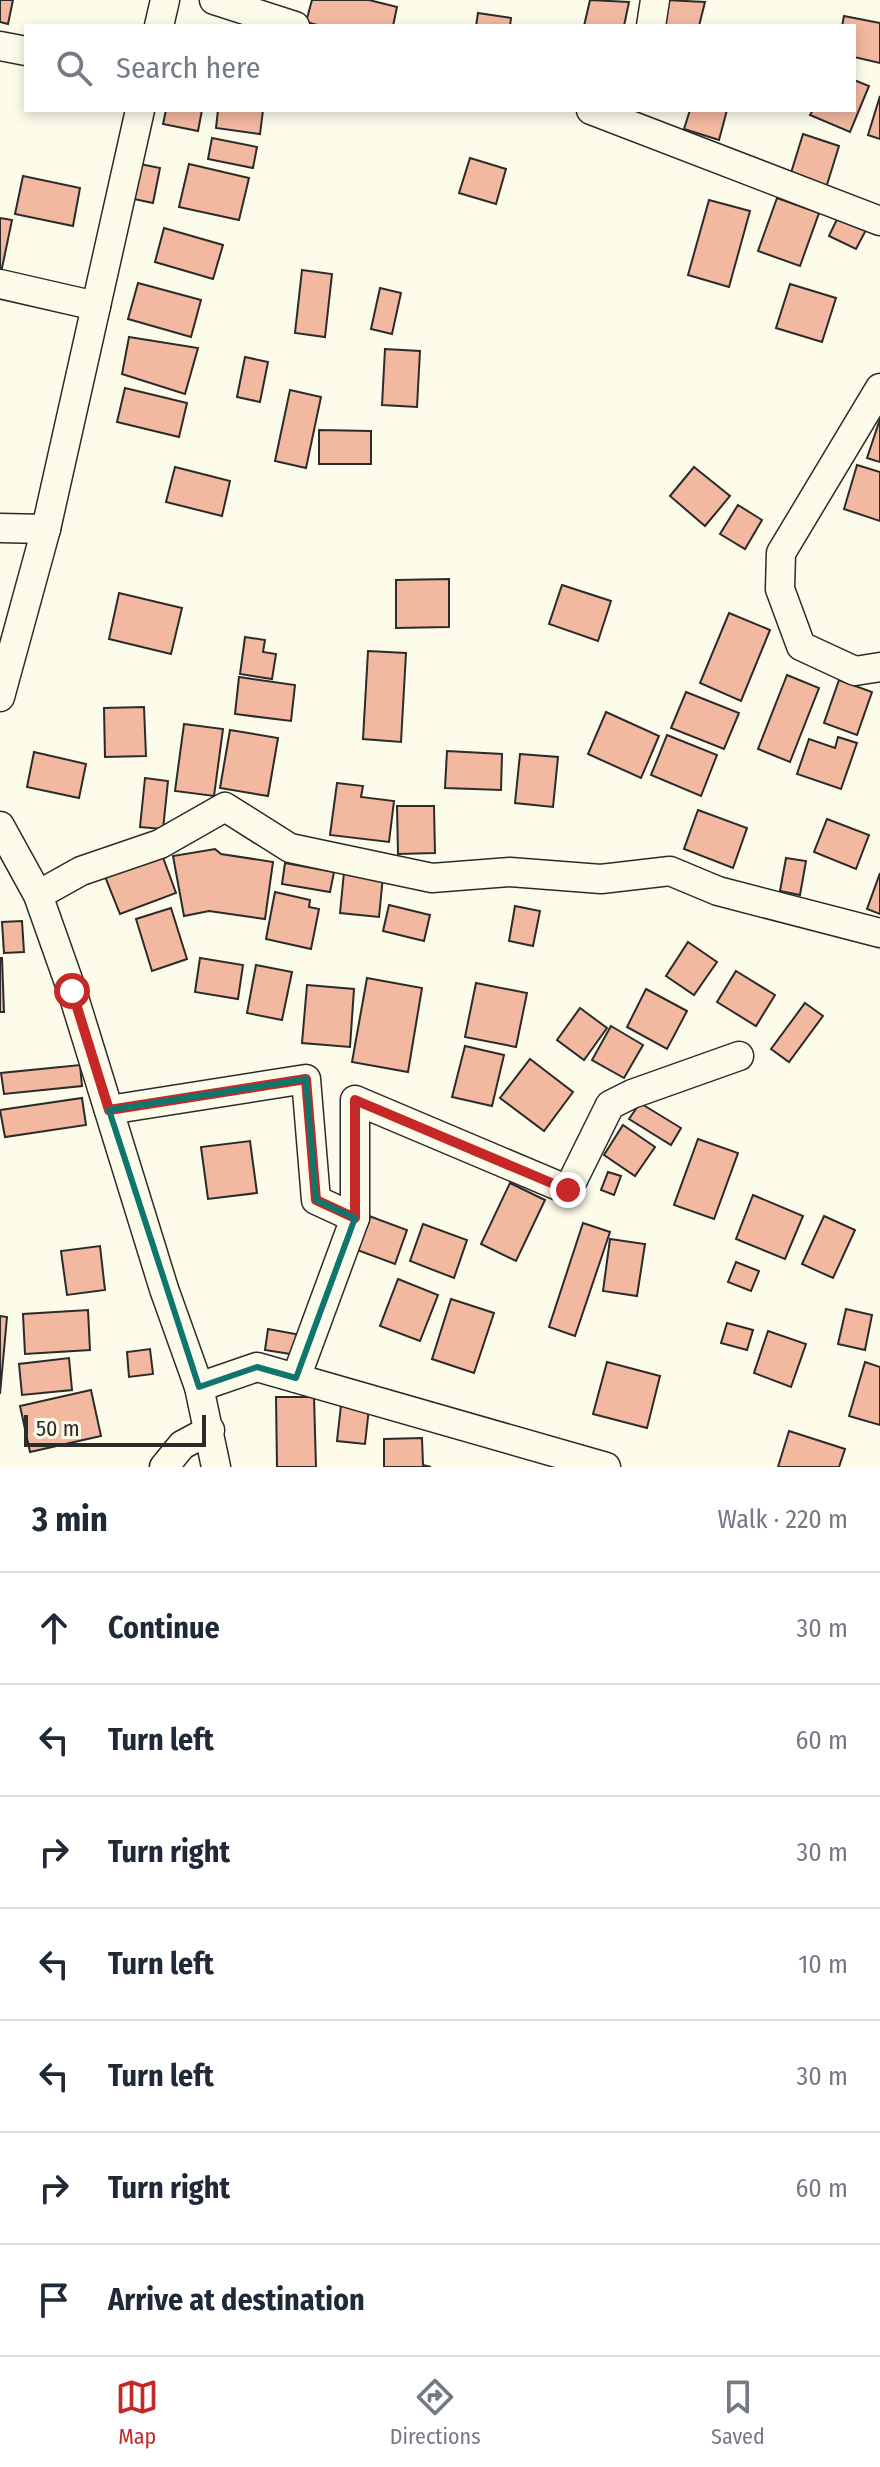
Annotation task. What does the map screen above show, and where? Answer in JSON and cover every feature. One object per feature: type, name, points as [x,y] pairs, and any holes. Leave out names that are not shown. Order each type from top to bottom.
[{"type":"street","points":[[159,24],[165,0]]},
{"type":"street","points":[[214,0],[289,24]]},
{"type":"street","points":[[651,24],[655,0]]},
{"type":"street","points":[[0,46],[24,51]]},
{"type":"street","points":[[0,697],[46,529],[140,112]]},
{"type":"street","points":[[601,112],[621,116],[880,221]]},
{"type":"street","points":[[0,284],[96,306]]},
{"type":"street","points":[[880,388],[781,553],[780,589],[801,646],[855,671],[880,667]]},
{"type":"street","points":[[0,528],[46,529]]},
{"type":"street","points":[[38,895],[81,871],[160,844],[225,807],[290,848],[432,878],[510,872],[601,879],[670,871],[718,891],[880,933]]},
{"type":"street","points":[[0,826],[38,895],[164,1289],[199,1387],[216,1467]]},
{"type":"street","points":[[296,1378],[355,1218],[355,1100],[568,1190],[610,1105],[739,1056]]},
{"type":"street","points":[[109,1110],[306,1079],[316,1200],[355,1218]]},
{"type":"street","points":[[199,1387],[257,1367],[484,1435],[606,1467]]},
{"type":"street","points":[[164,1467],[182,1445],[210,1430]]},
{"type":"highlighted area","points":[[306,1079],[316,1200],[355,1218],[296,1378],[257,1367],[199,1387],[109,1110]]},
{"type":"building","points":[[0,0],[13,0],[8,24],[0,22]]},
{"type":"building","points":[[312,0],[369,0],[397,7],[393,24],[306,22]]},
{"type":"building","points":[[590,0],[629,2],[624,24],[584,24]]},
{"type":"building","points":[[666,0],[705,2],[700,24],[660,24]]},
{"type":"building","points":[[478,13],[511,18],[510,24],[476,24]]},
{"type":"building","points":[[844,16],[880,23],[880,63],[856,57],[856,24],[842,24]]},
{"type":"building","points":[[856,81],[869,86],[850,132],[810,115],[812,112],[856,112]]},
{"type":"building","points":[[880,96],[880,139],[868,135]]},
{"type":"building","points":[[166,112],[202,112],[198,131],[163,124]]},
{"type":"building","points":[[218,112],[263,112],[260,134],[216,128]]},
{"type":"building","points":[[689,112],[726,112],[719,140],[684,129]]},
{"type":"building","points":[[803,134],[839,146],[826,188],[790,176]]},
{"type":"building","points":[[212,138],[257,147],[253,168],[208,159]]},
{"type":"building","points":[[470,158],[506,169],[496,204],[459,193]]},
{"type":"building","points":[[140,164],[160,168],[153,203],[134,199]]},
{"type":"building","points":[[189,164],[249,178],[239,220],[179,207]]},
{"type":"building","points":[[23,176],[80,188],[73,226],[15,214]]},
{"type":"building","points":[[777,198],[819,213],[800,266],[758,251]]},
{"type":"building","points":[[709,200],[750,211],[729,287],[688,275]]},
{"type":"building","points":[[838,217],[866,230],[856,249],[829,236]]},
{"type":"building","points":[[0,218],[12,220],[2,268],[0,268]]},
{"type":"building","points":[[164,228],[223,245],[213,279],[155,262]]},
{"type":"building","points":[[302,270],[332,274],[325,337],[295,333]]},
{"type":"building","points":[[138,283],[201,300],[191,337],[128,319]]},
{"type":"building","points":[[790,284],[836,298],[822,342],[776,328]]},
{"type":"building","points":[[380,288],[401,293],[392,334],[371,329]]},
{"type":"building","points":[[129,337],[198,348],[185,394],[122,374]]},
{"type":"building","points":[[385,349],[420,351],[417,407],[382,405]]},
{"type":"building","points":[[245,357],[268,362],[260,402],[237,397]]},
{"type":"building","points":[[125,388],[187,403],[179,437],[117,422]]},
{"type":"building","points":[[290,390],[321,397],[306,468],[275,461]]},
{"type":"building","points":[[880,419],[880,462],[867,458]]},
{"type":"building","points":[[319,430],[371,431],[371,464],[319,464]]},
{"type":"building","points":[[857,465],[880,472],[880,521],[844,509]]},
{"type":"building","points":[[175,467],[230,481],[222,516],[166,502]]},
{"type":"building","points":[[694,467],[730,496],[705,526],[670,496]]},
{"type":"building","points":[[738,505],[762,520],[745,549],[720,534]]},
{"type":"building","points":[[449,579],[449,627],[396,628],[396,580]]},
{"type":"building","points":[[562,585],[611,601],[598,641],[549,624]]},
{"type":"building","points":[[119,593],[182,608],[171,654],[109,639]]},
{"type":"building","points":[[729,613],[770,630],[741,701],[700,683]]},
{"type":"building","points":[[245,637],[265,640],[263,652],[276,654],[272,679],[240,674]]},
{"type":"building","points":[[368,651],[406,653],[401,742],[363,739]]},
{"type":"building","points":[[787,675],[819,688],[790,762],[758,749]]},
{"type":"building","points":[[239,677],[295,685],[291,721],[235,714]]},
{"type":"building","points":[[839,680],[872,692],[857,735],[824,723]]},
{"type":"building","points":[[686,692],[739,713],[724,749],[671,728]]},
{"type":"building","points":[[144,707],[146,756],[105,757],[104,708]]},
{"type":"building","points":[[606,712],[659,736],[641,778],[588,754]]},
{"type":"building","points":[[184,724],[223,729],[214,796],[175,791]]},
{"type":"building","points":[[230,730],[278,738],[268,796],[220,788]]},
{"type":"building","points":[[667,735],[717,755],[701,796],[651,775]]},
{"type":"building","points":[[838,737],[857,743],[841,789],[797,774],[809,739],[835,748]]},
{"type":"building","points":[[447,751],[502,754],[501,790],[445,788]]},
{"type":"building","points":[[34,752],[86,764],[79,798],[27,787]]},
{"type":"building","points":[[520,754],[558,757],[553,807],[515,803]]},
{"type":"building","points":[[145,778],[168,781],[163,829],[140,827]]},
{"type":"building","points":[[337,783],[363,786],[361,797],[394,801],[389,842],[330,835]]},
{"type":"building","points":[[397,806],[434,806],[435,853],[398,854]]},
{"type":"building","points":[[698,810],[747,828],[733,868],[684,849]]},
{"type":"building","points":[[827,819],[869,835],[856,869],[814,852]]},
{"type":"building","points":[[215,849],[221,854],[273,862],[265,919],[209,911],[184,916],[173,856]]},
{"type":"building","points":[[161,852],[176,893],[120,914],[104,874]]},
{"type":"building","points":[[786,858],[806,861],[800,895],[780,891]]},
{"type":"building","points":[[285,863],[334,872],[330,892],[282,884]]},
{"type":"building","points":[[344,872],[383,876],[379,917],[340,913]]},
{"type":"building","points":[[880,873],[880,914],[867,909]]},
{"type":"building","points":[[275,892],[310,900],[309,907],[319,909],[311,949],[266,939]]},
{"type":"building","points":[[389,905],[430,915],[424,941],[383,931]]},
{"type":"building","points":[[515,906],[540,911],[533,946],[509,941]]},
{"type":"building","points":[[171,908],[187,959],[152,971],[136,919]]},
{"type":"building","points":[[22,921],[24,952],[4,953],[2,922]]},
{"type":"building","points":[[688,942],[717,962],[694,995],[666,976]]},
{"type":"building","points":[[2,958],[4,1012],[0,1012]]},
{"type":"building","points":[[200,958],[243,965],[238,999],[195,992]]},
{"type":"building","points":[[256,965],[292,972],[282,1020],[247,1013]]},
{"type":"building","points":[[736,971],[775,995],[756,1026],[717,1002]]},
{"type":"building","points":[[367,978],[422,988],[408,1072],[352,1062]]},
{"type":"building","points":[[476,983],[527,993],[516,1047],[465,1037]]},
{"type":"building","points":[[307,985],[354,989],[350,1047],[302,1043]]},
{"type":"building","points":[[646,989],[687,1011],[667,1049],[627,1027]]},
{"type":"building","points":[[805,1003],[823,1016],[789,1062],[771,1049]]},
{"type":"building","points":[[580,1008],[607,1028],[584,1060],[557,1040]]},
{"type":"building","points":[[611,1026],[643,1045],[624,1078],[592,1060]]},
{"type":"building","points":[[465,1046],[504,1055],[492,1106],[452,1097]]},
{"type":"building","points":[[530,1059],[573,1092],[544,1131],[500,1098]]},
{"type":"building","points":[[80,1065],[82,1086],[4,1094],[1,1073]]},
{"type":"building","points":[[82,1098],[86,1125],[5,1137],[0,1110]]},
{"type":"building","points":[[640,1103],[681,1128],[671,1145],[629,1119]]},
{"type":"building","points":[[623,1125],[655,1147],[635,1176],[604,1155]]},
{"type":"building","points":[[698,1139],[738,1153],[714,1219],[674,1205]]},
{"type":"building","points":[[250,1141],[257,1193],[208,1199],[201,1147]]},
{"type":"building","points":[[608,1172],[621,1176],[614,1195],[601,1190]]},
{"type":"building","points":[[510,1183],[545,1200],[516,1261],[481,1244]]},
{"type":"building","points":[[753,1195],[803,1216],[785,1259],[736,1239]]},
{"type":"building","points":[[369,1216],[407,1230],[395,1264],[357,1250]]},
{"type":"building","points":[[824,1216],[855,1230],[833,1278],[802,1264]]},
{"type":"building","points":[[583,1223],[610,1232],[575,1336],[549,1327]]},
{"type":"building","points":[[423,1224],[467,1240],[454,1278],[410,1261]]},
{"type":"building","points":[[610,1239],[645,1244],[637,1296],[603,1291]]},
{"type":"building","points":[[100,1246],[105,1290],[67,1295],[61,1251]]},
{"type":"building","points":[[736,1262],[759,1271],[751,1291],[728,1282]]},
{"type":"building","points":[[398,1279],[438,1295],[420,1341],[380,1326]]},
{"type":"building","points":[[451,1299],[494,1313],[474,1373],[432,1359]]},
{"type":"building","points":[[846,1309],[872,1315],[865,1350],[838,1344]]},
{"type":"building","points":[[88,1310],[90,1350],[25,1354],[23,1314]]},
{"type":"building","points":[[0,1316],[7,1317],[0,1394]]},
{"type":"building","points":[[727,1323],[753,1330],[747,1350],[721,1343]]},
{"type":"building","points":[[268,1329],[301,1335],[297,1355],[265,1350]]},
{"type":"building","points":[[768,1331],[806,1344],[791,1387],[754,1373]]},
{"type":"building","points":[[150,1349],[153,1374],[129,1377],[127,1352]]},
{"type":"building","points":[[69,1358],[72,1390],[22,1395],[19,1364]]},
{"type":"building","points":[[607,1362],[660,1376],[647,1428],[593,1414]]},
{"type":"building","points":[[865,1362],[880,1367],[880,1425],[849,1416]]},
{"type":"building","points":[[91,1390],[101,1436],[30,1452],[20,1406]]},
{"type":"building","points":[[276,1397],[314,1397],[316,1467],[277,1467]]},
{"type":"building","points":[[341,1405],[369,1408],[365,1444],[337,1441]]},
{"type":"building","points":[[789,1431],[845,1449],[839,1467],[778,1467]]},
{"type":"building","points":[[422,1438],[423,1465],[431,1467],[384,1467],[384,1439]]},
{"type":"route","points":[[72,991],[109,1110],[306,1079],[316,1200],[355,1218],[355,1100],[568,1190]]}]
